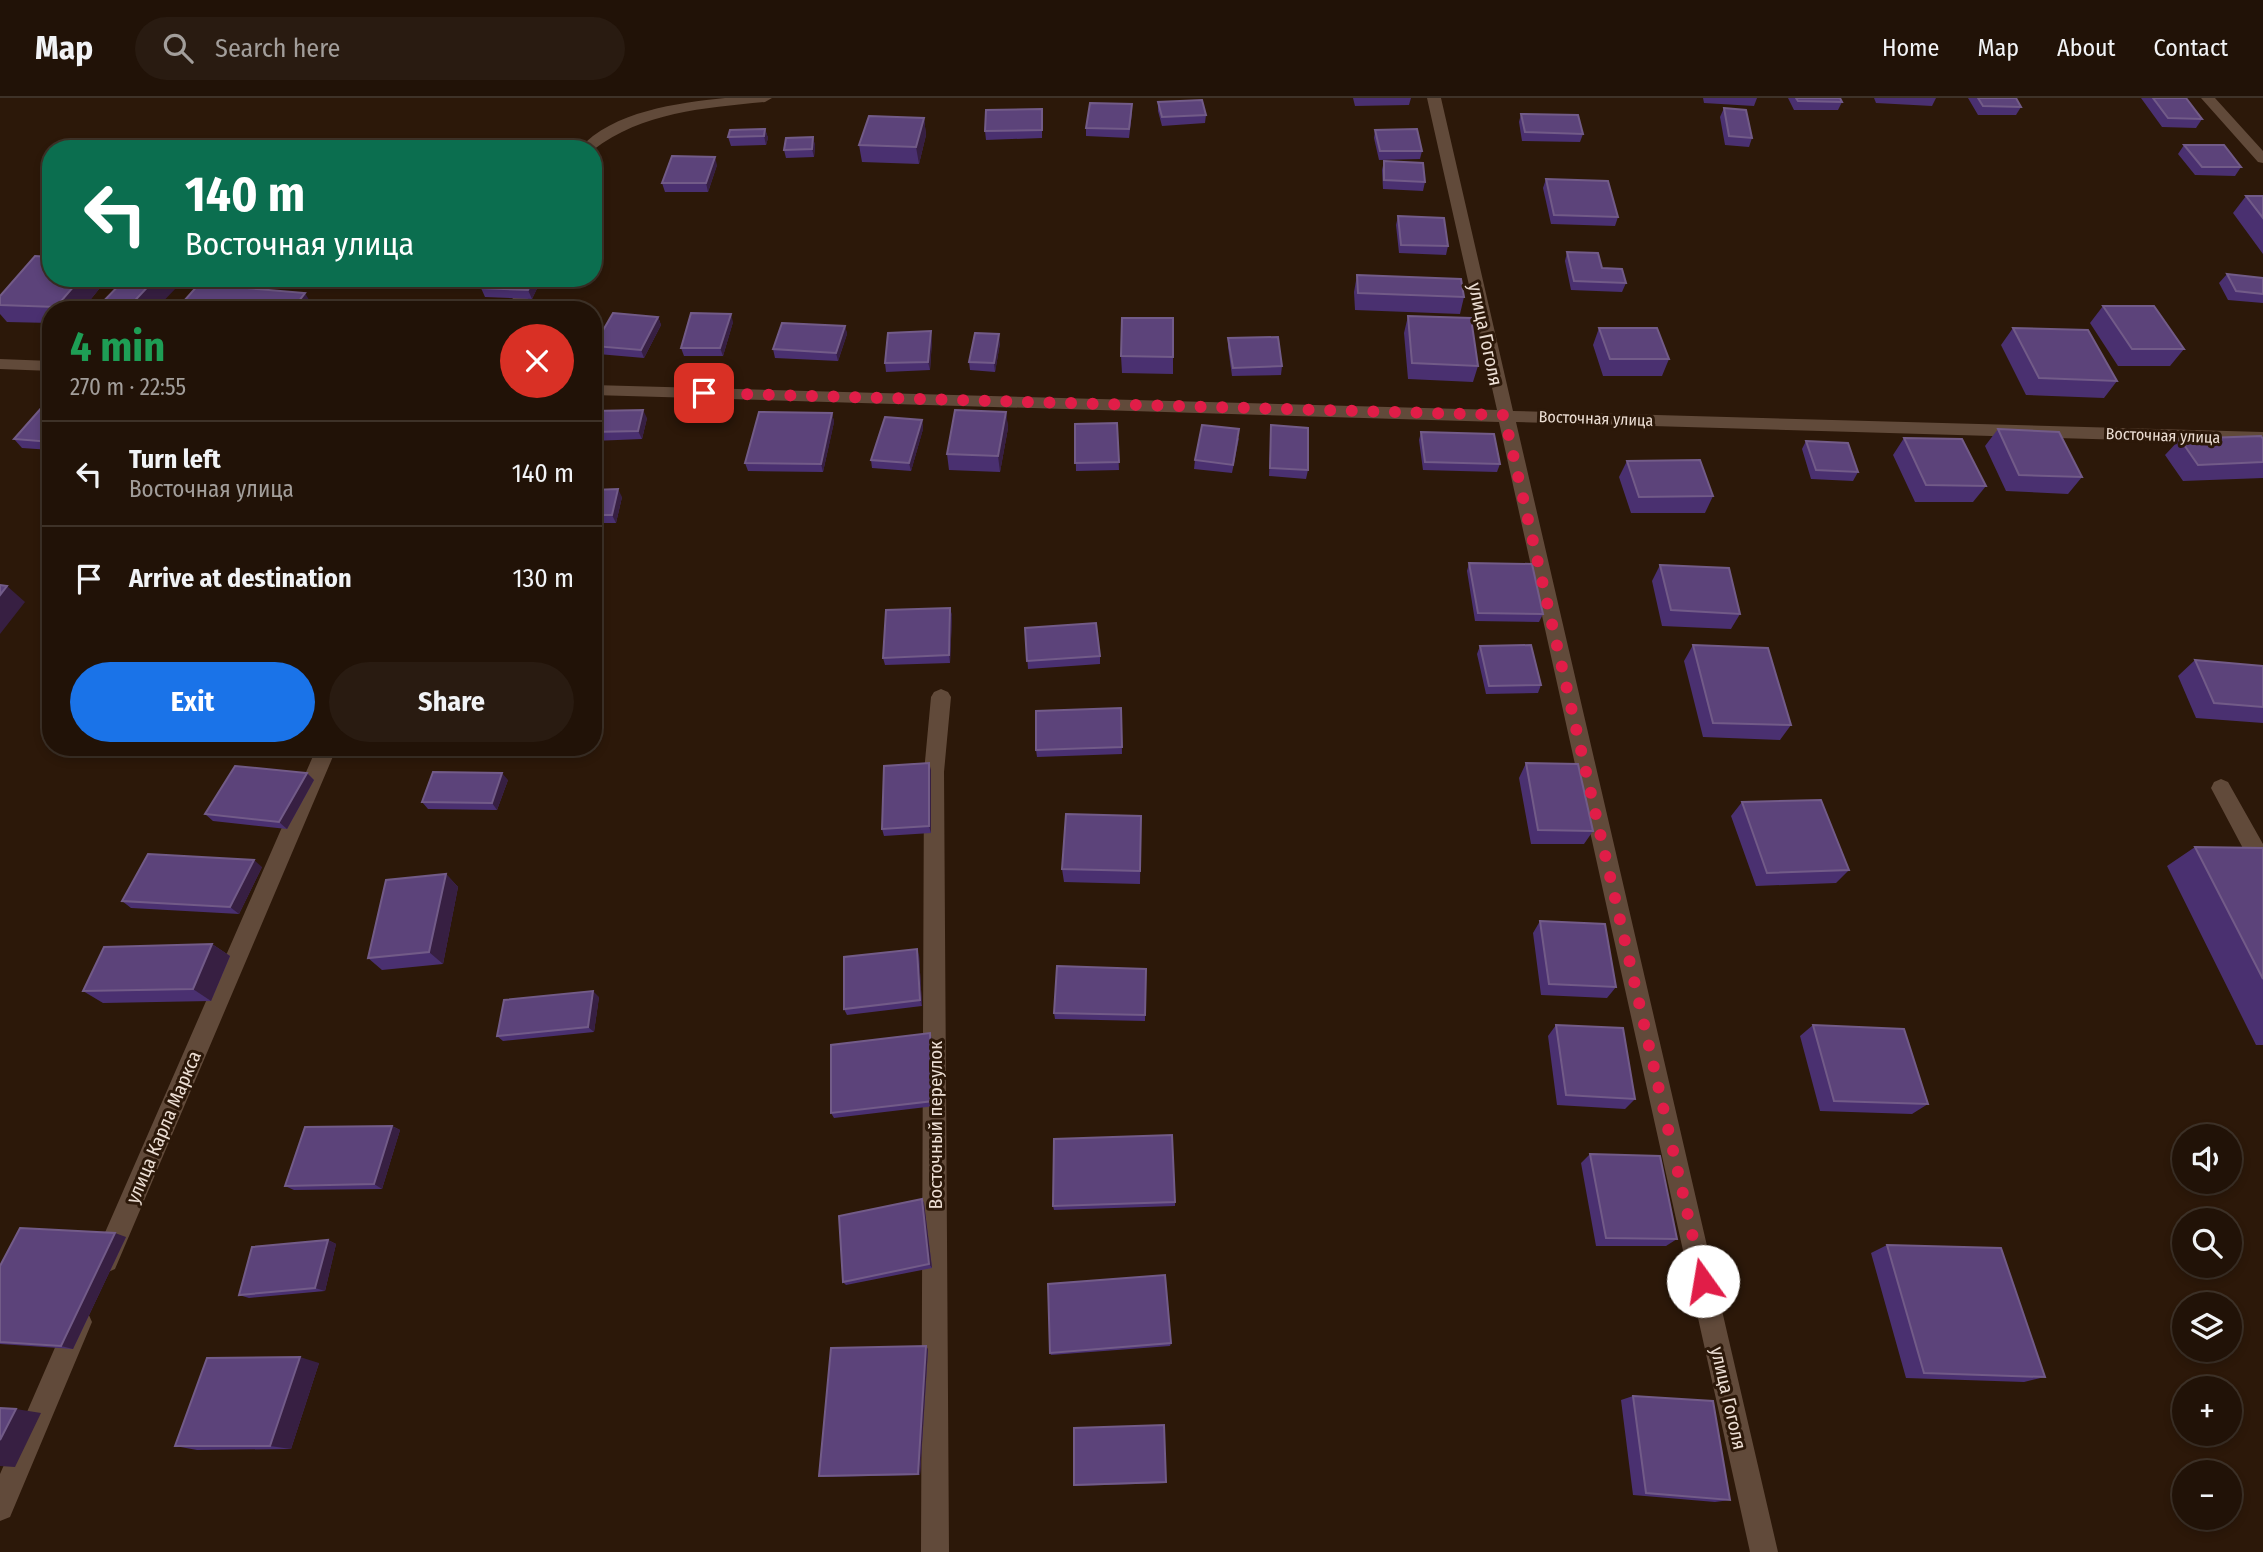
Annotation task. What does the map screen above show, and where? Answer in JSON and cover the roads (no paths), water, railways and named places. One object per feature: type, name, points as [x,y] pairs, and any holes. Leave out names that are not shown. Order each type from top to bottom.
[{"type":"street","points":[[601,140],[632,122],[676,108],[765,98]]},
{"type":"street","name":"улица Гоголя","points":[[1434,98],[1504,415],[1765,1552]]},
{"type":"street","points":[[2208,98],[2263,159]]},
{"type":"street","points":[[0,364],[42,366]]},
{"type":"street","name":"Восточная улица","points":[[602,390],[2263,438]]},
{"type":"street","name":"Восточный переулок","points":[[935,1552],[934,772],[941,697]]},
{"type":"street","name":"улица Карла Маркса","points":[[98,1279],[323,756]]},
{"type":"street","points":[[2221,788],[2263,864]]},
{"type":"street","points":[[0,1507],[87,1304]]}]
